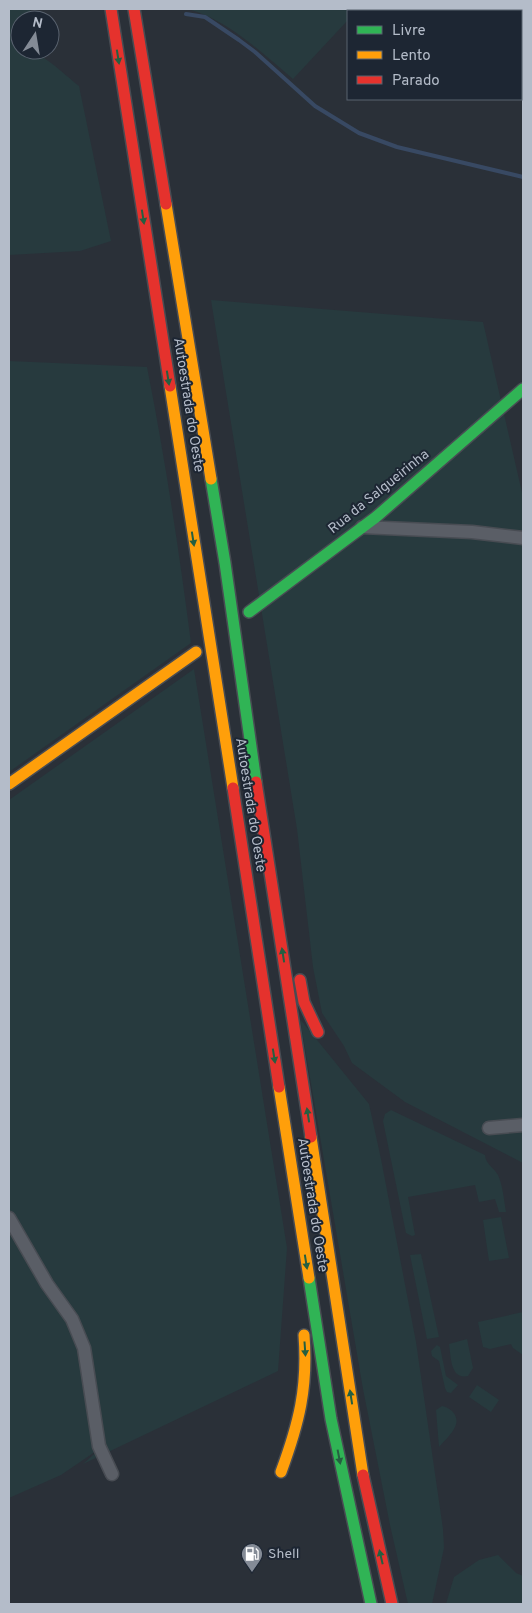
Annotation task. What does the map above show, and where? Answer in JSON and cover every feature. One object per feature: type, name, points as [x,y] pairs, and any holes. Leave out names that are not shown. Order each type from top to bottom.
[{"type":"main road","name":"Autoestrada do Oeste","points":[[111,9],[331,1418],[371,1604]]},
{"type":"main road","name":"Autoestrada do Oeste","points":[[134,9],[225,563],[253,765],[363,1473],[392,1604]]},
{"type":"main road","name":"Rua da Salgueirinha","points":[[249,612],[362,527],[523,389]]},
{"type":"main road","points":[[9,784],[196,652]]},
{"type":"main road","points":[[253,765],[274,833],[284,890]]},
{"type":"main road","points":[[297,965],[304,1002],[318,1032]]},
{"type":"main road","points":[[296,1273],[294,1256],[298,1214]]},
{"type":"main road","points":[[281,1472],[300,1419],[305,1392],[306,1371],[302,1324]]},
{"type":"street","points":[[362,527],[472,532],[523,538]]},
{"type":"street","points":[[489,1128],[523,1125]]},
{"type":"street","points":[[9,1218],[47,1284],[72,1319],[84,1348],[99,1446],[112,1474]]},
{"type":"green space","points":[[9,9],[30,9],[10,10],[10,60],[47,60],[79,86],[111,241],[80,251],[9,255]]},
{"type":"green space","points":[[188,9],[523,9],[523,100],[522,10],[347,10],[347,21],[293,79],[244,38],[203,14]]},
{"type":"green space","points":[[211,300],[483,322],[523,497],[523,1163],[405,1102],[352,1063],[344,1046],[322,1013],[313,967],[297,829]]},
{"type":"green space","points":[[9,361],[147,367],[182,573],[191,643],[9,772]]},
{"type":"green space","points":[[194,669],[287,1248],[278,1371],[83,1464],[102,1447],[61,1475],[9,1498],[9,800]]},
{"type":"green space","points":[[300,1019],[369,1104],[416,1342],[443,1529],[444,1548],[432,1604],[408,1604],[390,1525],[363,1389]]},
{"type":"green space","points":[[391,1110],[485,1155],[486,1161],[500,1179],[506,1212],[499,1212],[495,1199],[479,1202],[475,1185],[408,1197],[415,1235],[412,1236],[406,1233],[383,1121],[385,1114]]},
{"type":"green space","points":[[501,1217],[509,1258],[489,1261],[483,1220]]},
{"type":"green space","points":[[421,1254],[439,1337],[427,1339],[410,1255]]},
{"type":"green space","points":[[523,1312],[523,1355],[513,1348],[511,1344],[490,1349],[483,1347],[478,1322]]},
{"type":"green space","points":[[467,1339],[473,1368],[468,1376],[462,1376],[452,1366],[449,1344]]},
{"type":"green space","points":[[437,1345],[440,1347],[446,1376],[458,1385],[451,1393],[447,1392],[445,1388],[439,1361],[432,1356],[431,1351]]},
{"type":"green space","points":[[477,1385],[499,1400],[491,1412],[469,1397]]},
{"type":"green space","points":[[442,1406],[449,1409],[456,1416],[456,1423],[452,1432],[439,1447],[436,1410]]},
{"type":"green space","points":[[498,1555],[516,1573],[523,1576],[523,1604],[446,1604],[454,1577],[479,1560]]},
{"type":"waterway","points":[[186,14],[205,17],[239,40],[315,106],[359,133],[397,147],[523,177]]},
{"type":"traffic: fast","points":[[249,612],[376,517],[523,389]]},
{"type":"traffic: fast","points":[[211,479],[225,563],[256,782]]},
{"type":"traffic: fast","points":[[309,1278],[331,1419],[371,1604]]},
{"type":"traffic: slow","points":[[166,204],[211,479]]},
{"type":"traffic: slow","points":[[170,386],[233,788]]},
{"type":"traffic: slow","points":[[9,784],[196,652]]},
{"type":"traffic: slow","points":[[279,1087],[309,1278]]},
{"type":"traffic: slow","points":[[311,1137],[363,1475]]},
{"type":"traffic: slow","points":[[281,1472],[301,1405],[305,1372],[304,1335]]},
{"type":"traffic: jam","points":[[111,9],[170,386]]},
{"type":"traffic: jam","points":[[134,9],[166,204]]},
{"type":"traffic: jam","points":[[256,782],[311,1137]]},
{"type":"traffic: jam","points":[[233,788],[279,1087]]},
{"type":"traffic: jam","points":[[300,980],[304,1002],[318,1032]]},
{"type":"traffic: jam","points":[[363,1475],[392,1604]]},
{"type":"place","name":"Shell","points":[[252,1573]]}]
